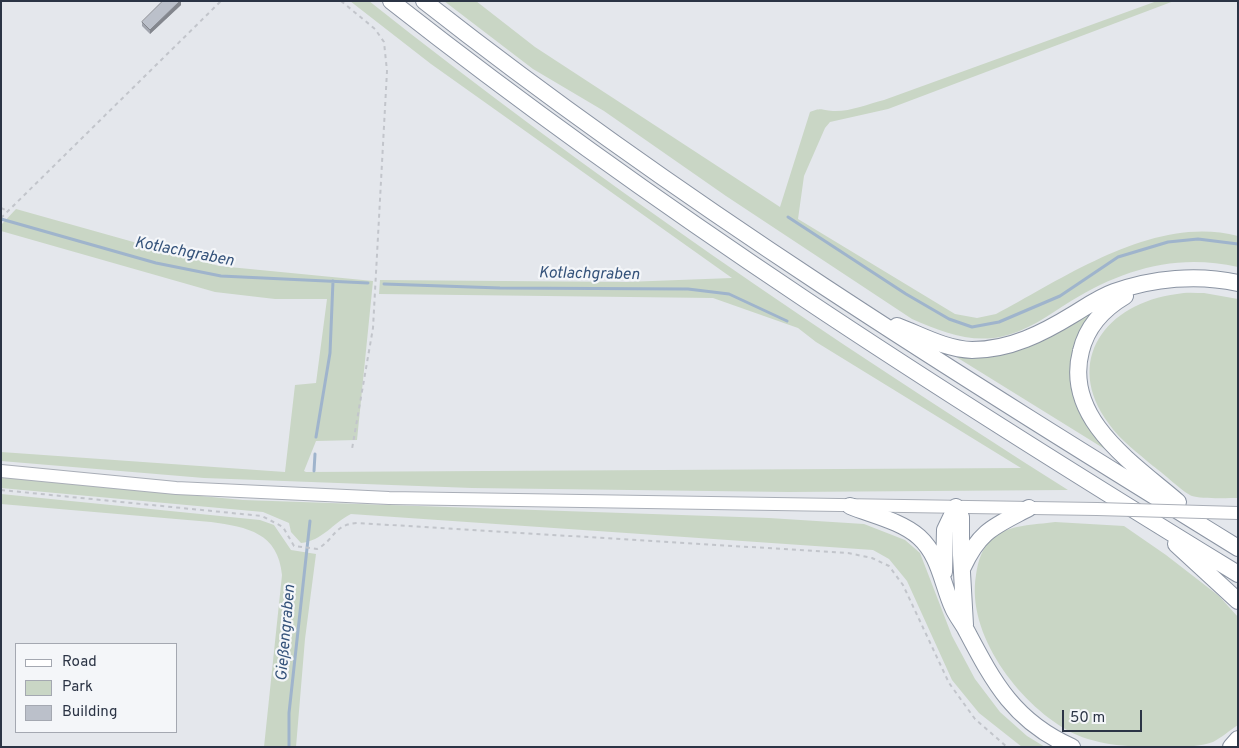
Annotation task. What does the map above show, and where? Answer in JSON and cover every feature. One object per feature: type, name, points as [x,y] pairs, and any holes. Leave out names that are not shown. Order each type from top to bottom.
[{"type":"highway","points":[[391,1],[449,47],[653,196],[850,329],[1157,525],[1238,574]]},
{"type":"highway","points":[[424,1],[603,136],[864,313],[974,385],[1238,548]]},
{"type":"highway","points":[[864,313],[940,344],[970,350],[984,349],[1008,346],[1030,338],[1114,292],[1143,285],[1192,278],[1238,283]]},
{"type":"highway","points":[[1143,285],[1112,304],[1091,328],[1080,355],[1080,389],[1094,421],[1112,444],[1215,534]]},
{"type":"highway","points":[[850,506],[902,526],[919,537],[937,561],[953,608],[988,673],[1010,703],[1034,724],[1072,747]]},
{"type":"highway","points":[[944,579],[945,530],[956,507]]},
{"type":"highway","points":[[956,507],[961,517],[965,629]]},
{"type":"highway","points":[[962,569],[970,551],[987,530],[1029,508]]},
{"type":"highway","points":[[1157,525],[1238,601]]},
{"type":"highway","points":[[1232,747],[1238,740]]},
{"type":"highway","points":[[1232,747],[1238,745]]},
{"type":"main road","points":[[1,471],[176,488],[389,498],[1075,508],[1238,513]]},
{"type":"path","points":[[1,218],[221,1]]},
{"type":"path","points":[[341,1],[375,29],[384,42],[387,71],[373,328],[352,449]]},
{"type":"path","points":[[1,208],[9,211]]},
{"type":"path","points":[[1,490],[262,516],[283,527],[294,546],[316,549],[325,544],[338,527],[358,523],[757,546],[872,558],[889,566],[904,585],[949,683],[974,718],[1007,747]]},
{"type":"green space","points":[[350,1],[369,1],[539,131],[712,255],[978,433],[1068,490],[789,492],[472,488],[204,478],[1,461],[1,452],[285,472],[295,385],[316,383],[327,299],[275,299],[215,292],[1,231],[1,225],[16,209],[219,266],[373,281],[357,440],[316,441],[304,471],[306,472],[1021,468],[816,342],[798,328],[713,298],[379,294],[380,280],[626,282],[732,278],[431,64]]},
{"type":"green space","points":[[444,1],[476,1],[535,47],[780,207],[810,112],[819,109],[845,110],[884,100],[1157,1],[1174,1],[888,109],[830,122],[825,128],[804,176],[798,219],[955,314],[977,318],[996,314],[1081,267],[1112,253],[1143,241],[1175,234],[1207,232],[1238,236],[1238,267],[1193,262],[1151,267],[1110,280],[1037,322],[1010,335],[977,338],[944,332],[912,319],[726,196],[604,111],[533,69]]},
{"type":"green space","points":[[1180,293],[1204,293],[1238,299],[1238,498],[1196,497],[1179,487],[1130,446],[1109,424],[1096,401],[1090,378],[1091,358],[1099,339],[1112,322],[1130,309],[1152,300]]},
{"type":"green space","points":[[1099,306],[1073,358],[1116,456],[953,355],[968,355]]},
{"type":"green space","points":[[1,477],[243,500],[769,518],[864,524],[905,540],[920,553],[952,636],[975,679],[1000,712],[1027,736],[1045,747],[1022,747],[979,713],[952,680],[907,581],[889,559],[873,550],[351,514],[315,539],[301,543],[291,532],[289,523],[263,512],[1,488]]},
{"type":"green space","points":[[1,494],[260,520],[274,525],[291,550],[316,554],[305,639],[296,747],[264,747],[282,575],[279,561],[268,541],[249,530],[237,526],[211,522],[1,504]]},
{"type":"green space","points":[[1055,522],[1124,526],[1166,555],[1219,596],[1238,617],[1238,725],[1213,742],[1199,745],[1145,747],[1099,742],[1077,735],[1049,718],[1014,684],[999,664],[987,643],[979,620],[975,597],[978,565],[986,546],[1000,533],[1022,526]]},
{"type":"building","points":[[163,1],[180,1],[150,30],[142,22]]},
{"type":"waterway","points":[[788,217],[906,294],[949,319],[972,327],[999,322],[1060,296],[1118,257],[1168,242],[1198,239],[1238,244]]},
{"type":"waterway","name":"Kotlachgraben","points":[[1,219],[156,263],[221,276],[368,283]]},
{"type":"waterway","name":"Gießengraben","points":[[316,437],[330,353],[333,281]]},
{"type":"waterway","name":"Kotlachgraben","points":[[384,284],[500,288],[688,289],[729,294],[787,321]]},
{"type":"waterway","name":"Gießengraben","points":[[314,471],[315,454]]},
{"type":"waterway","name":"Gießengraben","points":[[289,747],[289,713],[310,521]]}]
